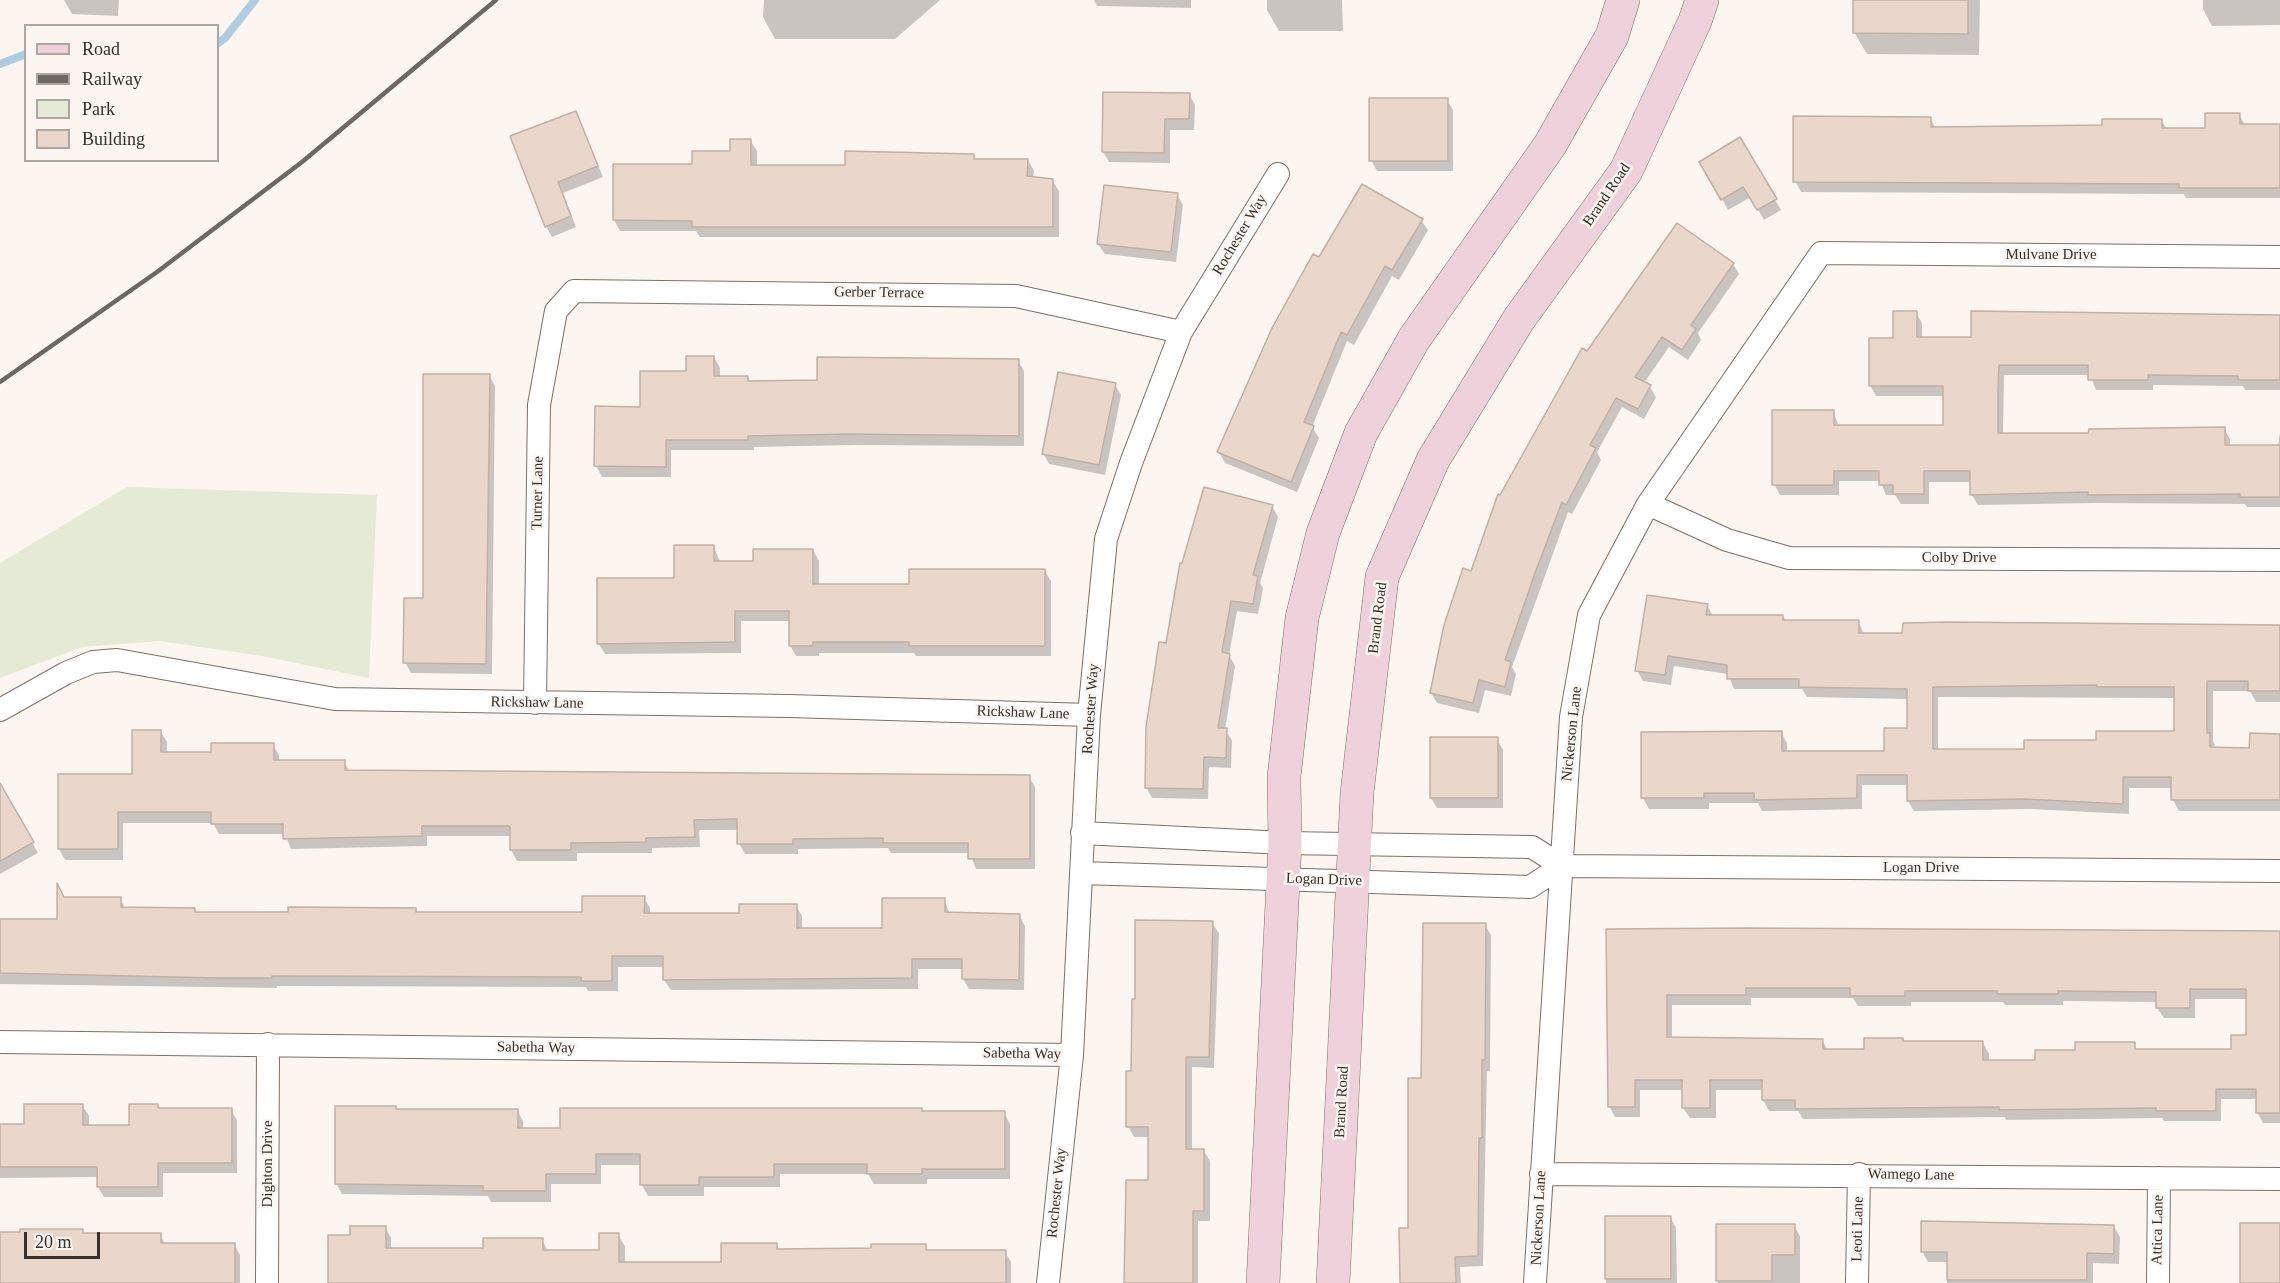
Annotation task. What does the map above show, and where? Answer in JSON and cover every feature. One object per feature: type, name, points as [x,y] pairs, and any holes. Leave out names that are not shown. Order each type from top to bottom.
[{"type":"main road","points":[[1263,1283],[1285,843],[1284,777],[1302,618],[1323,533],[1361,434],[1414,339],[1550,145],[1612,36],[1623,0]]},
{"type":"main road","name":"Brand Road","points":[[1333,1283],[1357,793],[1382,577],[1433,460],[1519,319],[1626,171],[1695,21],[1702,0]]},
{"type":"street","name":"Rochester Way","points":[[1048,1283],[1072,1055],[1089,715],[1106,539],[1131,463],[1181,332],[1278,174]]},
{"type":"street","name":"Mulvane Drive","points":[[1821,253],[2280,257]]},
{"type":"street","name":"Nickerson Lane","points":[[1535,1283],[1570,717],[1589,615],[1647,504],[1821,253]]},
{"type":"street","name":"Gerber Terrace","points":[[574,291],[1016,296],[1181,332]]},
{"type":"street","name":"Turner Lane","points":[[535,703],[539,405],[556,311],[574,291]]},
{"type":"street","name":"Colby Drive","points":[[1647,504],[1727,540],[1789,558],[2280,560]]},
{"type":"street","name":"Rickshaw Lane","points":[[0,710],[66,673],[93,662],[117,660],[335,699],[789,706],[1089,715]]},
{"type":"street","points":[[1082,833],[1285,843],[1532,847],[1562,866]]},
{"type":"street","name":"Logan Drive","points":[[1081,873],[1530,886],[1562,866],[2280,871]]},
{"type":"street","name":"Sabetha Way","points":[[0,1042],[1072,1055]]},
{"type":"street","name":"Dighton Drive","points":[[267,1283],[268,1044]]},
{"type":"street","name":"Wamego Lane","points":[[1541,1174],[1859,1174],[2280,1179]]},
{"type":"street","name":"Leoti Lane","points":[[1857,1283],[1859,1174]]},
{"type":"street","name":"Attica Lane","points":[[2158,1283],[2159,1178]]},
{"type":"green space","points":[[127,487],[377,495],[369,678],[262,656],[160,641],[82,647],[0,678],[0,563]]},
{"type":"building","points":[[1853,0],[1968,0],[1968,34],[1853,33]]},
{"type":"building","points":[[1103,92],[1190,93],[1189,119],[1165,119],[1164,153],[1102,152]]},
{"type":"building","points":[[1369,98],[1448,98],[1448,161],[1369,161]]},
{"type":"building","points":[[576,111],[598,166],[558,182],[571,216],[545,227],[510,136]]},
{"type":"building","points":[[2205,113],[2240,113],[2240,124],[2280,124],[2280,188],[2179,188],[2179,184],[1793,182],[1793,116],[1931,117],[1931,127],[2102,125],[2102,119],[2162,119],[2162,128],[2205,128]]},
{"type":"building","points":[[1740,137],[1777,199],[1757,210],[1743,187],[1721,200],[1699,162]]},
{"type":"building","points":[[730,139],[751,139],[751,165],[845,165],[845,151],[974,154],[974,159],[1028,159],[1027,176],[1053,179],[1053,227],[692,227],[692,221],[613,220],[613,164],[692,164],[692,151],[730,151]]},
{"type":"building","points":[[1362,184],[1423,219],[1392,270],[1385,266],[1347,335],[1341,332],[1304,422],[1314,426],[1291,482],[1217,452],[1272,328],[1313,254],[1319,257]]},
{"type":"building","points":[[1104,185],[1178,193],[1171,252],[1097,244]]},
{"type":"building","points":[[1677,223],[1734,263],[1691,325],[1696,329],[1682,350],[1662,337],[1635,377],[1651,385],[1638,409],[1616,398],[1590,445],[1596,448],[1566,505],[1562,502],[1535,573],[1505,660],[1511,662],[1505,687],[1479,680],[1473,703],[1430,693],[1444,625],[1463,568],[1471,571],[1498,494],[1500,495],[1582,348],[1587,351]]},
{"type":"building","points":[[1893,311],[1917,311],[1917,337],[1971,337],[1971,311],[2280,315],[2280,380],[2238,380],[2238,376],[2148,375],[2148,380],[2088,380],[2088,365],[1999,365],[1998,433],[2088,433],[2089,429],[2225,427],[2225,445],[2280,445],[2280,497],[2240,497],[2240,494],[2088,495],[2088,492],[1970,495],[1970,471],[1924,471],[1924,494],[1893,494],[1893,485],[1879,485],[1879,471],[1834,471],[1834,485],[1772,485],[1772,410],[1834,410],[1834,425],[1943,425],[1943,386],[1869,386],[1869,338],[1893,338]]},
{"type":"building","points":[[686,356],[714,356],[714,376],[748,376],[748,381],[817,380],[817,357],[1019,359],[1019,436],[848,434],[748,436],[748,440],[666,440],[666,467],[594,466],[595,406],[640,407],[640,371],[686,371]]},
{"type":"building","points":[[1058,372],[1116,383],[1099,465],[1042,454]]},
{"type":"building","points":[[423,374],[490,374],[486,664],[403,663],[404,598],[423,598]]},
{"type":"building","points":[[1204,487],[1273,505],[1253,575],[1258,576],[1253,604],[1231,601],[1222,652],[1230,654],[1218,728],[1227,728],[1226,758],[1204,757],[1203,789],[1145,788],[1146,727],[1159,642],[1166,643],[1180,563],[1182,563]]},
{"type":"building","points":[[674,545],[714,545],[714,561],[753,561],[753,549],[813,549],[813,584],[909,584],[909,569],[1045,569],[1045,646],[909,646],[909,642],[813,642],[813,646],[789,646],[789,611],[735,611],[735,642],[597,644],[597,578],[674,578]]},
{"type":"building","points":[[1647,595],[1708,604],[1706,615],[1783,615],[1783,620],[1859,620],[1859,633],[1902,633],[1903,623],[1947,622],[2280,625],[2280,691],[2248,691],[2248,681],[2207,681],[2207,733],[2210,733],[2210,747],[2249,748],[2250,733],[2280,734],[2280,800],[2171,800],[2171,777],[2123,777],[2123,804],[2024,799],[1907,801],[1907,775],[1857,775],[1857,798],[1754,800],[1754,793],[1704,793],[1704,798],[1641,798],[1641,732],[1782,731],[1782,751],[1884,751],[1884,728],[1907,728],[1907,689],[1799,687],[1799,679],[1727,679],[1727,665],[1668,656],[1665,675],[1635,671]],"holes":[[[2097,685],[2097,687],[2174,687],[2174,731],[2096,731],[2096,740],[2024,740],[2024,749],[1933,749],[1933,687]]]},
{"type":"building","points":[[132,730],[161,730],[161,752],[211,752],[211,743],[274,743],[274,760],[345,760],[345,770],[1030,775],[1030,859],[968,859],[968,843],[883,843],[883,838],[793,839],[793,844],[737,844],[737,819],[694,820],[695,837],[646,838],[646,842],[571,843],[571,850],[510,850],[510,826],[422,826],[422,836],[283,839],[283,824],[211,824],[211,812],[118,812],[118,849],[58,849],[58,774],[132,774]]},
{"type":"building","points":[[1430,737],[1498,737],[1498,798],[1430,798]]},
{"type":"building","points":[[0,783],[34,842],[0,861]]},
{"type":"building","points":[[57,883],[64,897],[121,897],[121,907],[195,908],[195,912],[288,912],[288,907],[416,908],[416,912],[582,912],[582,896],[645,896],[644,913],[739,913],[739,904],[797,904],[797,928],[882,928],[882,898],[945,898],[945,912],[1020,914],[1019,980],[962,979],[962,959],[912,959],[912,978],[663,980],[663,956],[612,956],[612,981],[581,981],[581,977],[272,976],[272,978],[218,978],[0,973],[0,919],[57,919]]},
{"type":"building","points":[[1135,920],[1213,921],[1209,1057],[1186,1057],[1186,1149],[1204,1149],[1204,1211],[1193,1211],[1193,1283],[1124,1283],[1126,1180],[1148,1180],[1148,1127],[1126,1127],[1126,1071],[1131,1071],[1132,999],[1135,999]]},
{"type":"building","points":[[1423,923],[1486,923],[1485,1060],[1482,1060],[1482,1138],[1479,1138],[1478,1256],[1455,1257],[1456,1283],[1400,1283],[1399,1228],[1408,1228],[1408,1078],[1421,1078]]},
{"type":"building","points":[[1606,929],[2280,931],[2280,1113],[2256,1113],[2256,1089],[2216,1089],[2216,1111],[2156,1111],[2156,1108],[1999,1110],[1999,1107],[1795,1109],[1795,1100],[1762,1100],[1762,1080],[1710,1080],[1710,1108],[1682,1108],[1682,1080],[1635,1080],[1635,1107],[1608,1107]],"holes":[[[1746,988],[1850,988],[1850,996],[1905,996],[1905,991],[1997,991],[1997,994],[2058,994],[2058,991],[2156,992],[2156,1008],[2190,1008],[2190,989],[2246,989],[2246,1035],[2231,1035],[2231,1049],[2135,1049],[2135,1042],[2075,1042],[2075,1050],[2035,1050],[2035,1060],[1983,1060],[1983,1041],[1903,1041],[1903,1038],[1864,1038],[1864,1049],[1823,1049],[1823,1039],[1667,1037],[1667,995],[1746,995]]]},
{"type":"building","points":[[24,1104],[83,1104],[83,1125],[129,1125],[129,1104],[158,1104],[158,1108],[232,1108],[232,1163],[158,1163],[158,1187],[97,1187],[97,1167],[0,1167],[0,1124],[24,1124]]},
{"type":"building","points":[[335,1106],[396,1106],[396,1109],[518,1109],[518,1128],[560,1128],[560,1108],[922,1108],[922,1111],[1005,1111],[1005,1169],[922,1169],[922,1174],[867,1174],[867,1164],[774,1164],[774,1177],[699,1177],[699,1185],[640,1185],[640,1154],[596,1154],[596,1174],[546,1174],[546,1191],[483,1191],[483,1186],[335,1184]]},
{"type":"building","points":[[1605,1216],[1671,1216],[1671,1279],[1605,1279]]},
{"type":"building","points":[[1921,1221],[2114,1225],[2114,1254],[2087,1253],[2087,1280],[1947,1280],[1947,1252],[1921,1252]]},
{"type":"building","points":[[2240,1223],[2280,1223],[2280,1283],[2240,1283]]},
{"type":"building","points":[[1716,1224],[1795,1224],[1795,1255],[1772,1255],[1772,1281],[1716,1281]]},
{"type":"building","points":[[350,1226],[386,1226],[386,1248],[483,1248],[483,1238],[543,1238],[543,1250],[599,1250],[599,1233],[619,1233],[619,1262],[721,1262],[721,1243],[777,1243],[777,1249],[871,1248],[871,1244],[926,1244],[926,1250],[1006,1250],[1006,1283],[328,1283],[328,1235],[350,1235]]},
{"type":"building","points":[[20,1229],[83,1229],[83,1233],[161,1233],[161,1243],[235,1243],[235,1283],[0,1283],[0,1232],[20,1232]]},
{"type":"waterway","points":[[219,42],[255,0]]},
{"type":"waterway","points":[[0,64],[24,55]]},
{"type":"railway","points":[[0,382],[157,272],[302,162],[496,0]]}]
